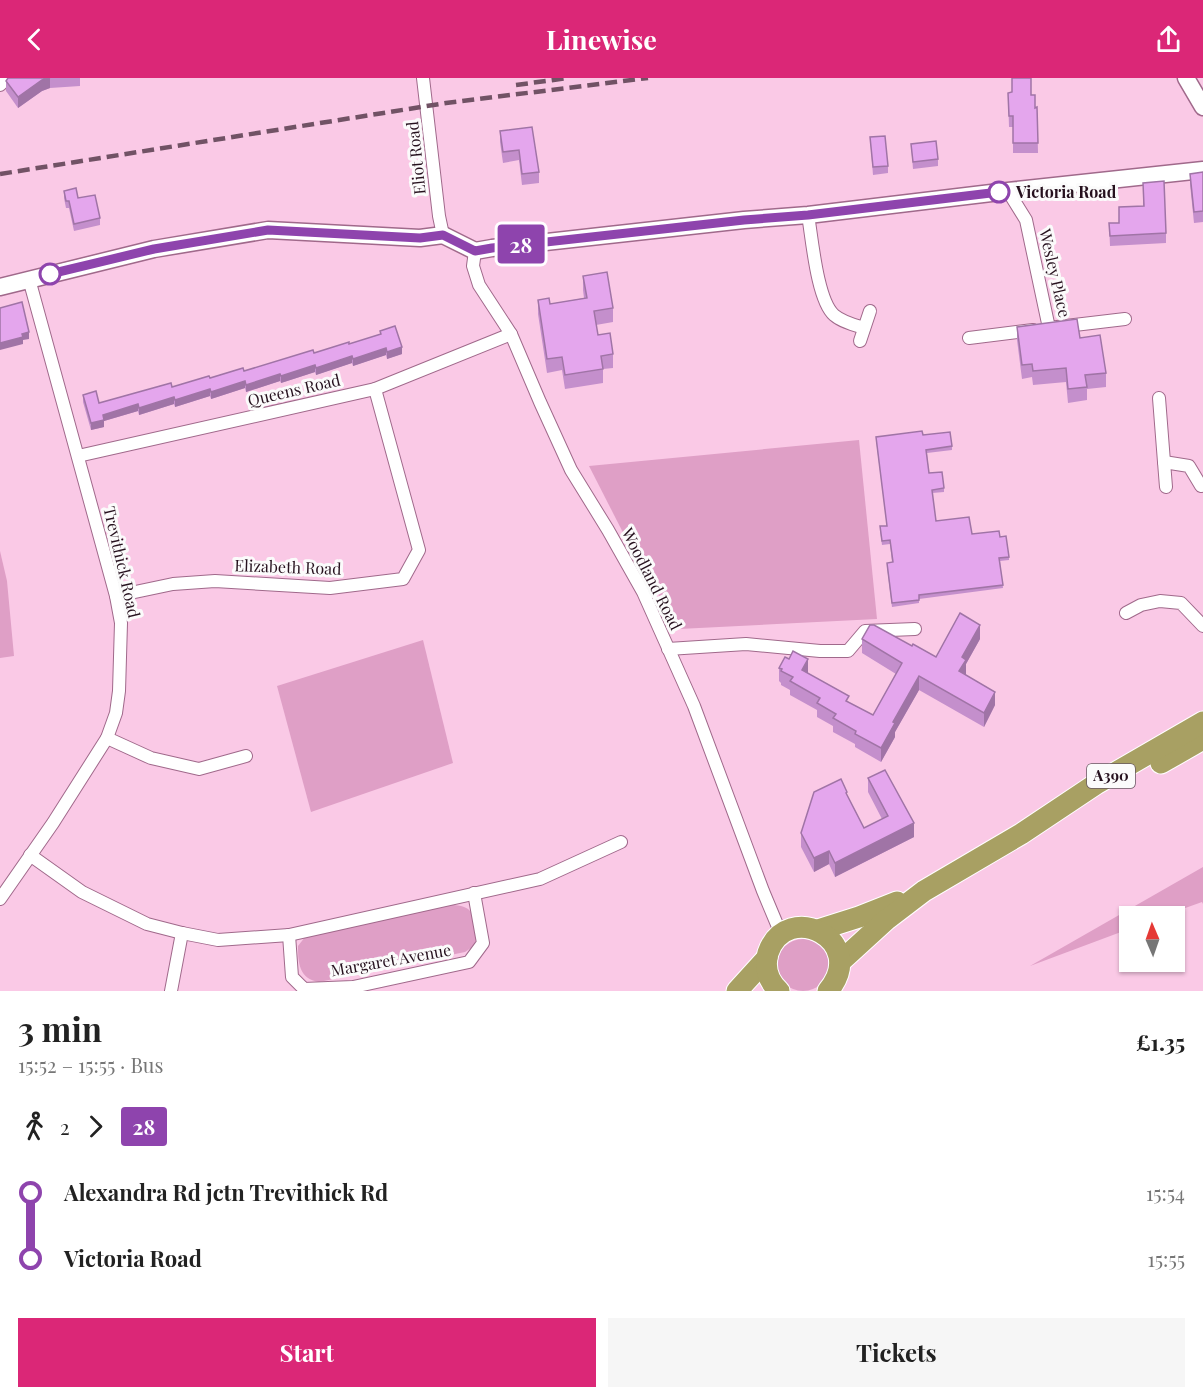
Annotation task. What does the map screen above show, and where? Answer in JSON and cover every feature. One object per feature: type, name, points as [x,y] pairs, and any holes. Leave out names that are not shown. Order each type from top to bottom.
[{"type":"highway","name":"A390","points":[[828,991],[835,983],[840,971],[840,962],[885,920],[924,891],[1021,834],[1096,784],[1203,722]]},
{"type":"highway","name":"A390","points":[[1021,834],[1109,792],[1203,739]]},
{"type":"highway","name":"A390","points":[[782,934],[787,930],[800,927],[818,930],[859,917],[924,891]]},
{"type":"highway","points":[[818,930],[835,945],[840,962]]},
{"type":"highway","points":[[779,991],[771,982],[767,971],[767,958],[771,946],[782,934]]},
{"type":"highway","points":[[737,991],[767,958]]},
{"type":"street","points":[[0,85],[7,78]]},
{"type":"street","name":"Eliot Road","points":[[423,78],[443,235]]},
{"type":"street","points":[[1186,78],[1203,107]]},
{"type":"street","points":[[0,287],[154,249],[268,230],[420,238],[443,235],[475,251],[1203,170]]},
{"type":"street","name":"Wesley Place","points":[[1008,191],[1026,219],[1049,328],[1125,319]]},
{"type":"street","points":[[808,215],[822,294],[826,304],[832,314],[838,318],[864,328]]},
{"type":"street","name":"Woodland Road","points":[[475,251],[473,266],[479,285],[511,334],[571,470],[643,592],[693,706],[763,891],[782,934]]},
{"type":"street","name":"Trevithick Road","points":[[0,898],[53,823],[107,738],[116,713],[119,691],[121,623],[116,596],[29,279]]},
{"type":"street","points":[[860,341],[870,311]]},
{"type":"street","points":[[969,338],[1049,328]]},
{"type":"street","name":"Queens Road","points":[[78,456],[375,389],[511,334]]},
{"type":"street","name":"Elizabeth Road","points":[[116,596],[173,584],[215,581],[330,588],[403,579],[419,550],[375,389]]},
{"type":"street","points":[[1159,398],[1166,487]]},
{"type":"street","points":[[1164,462],[1189,466],[1201,486]]},
{"type":"street","points":[[1126,613],[1141,605],[1160,601],[1181,603],[1203,626]]},
{"type":"street","points":[[668,649],[746,644],[820,651],[848,651],[865,631],[915,628]]},
{"type":"street","points":[[107,738],[151,758],[199,769],[246,756]]},
{"type":"street","points":[[30,855],[82,892],[147,924],[218,940],[289,935],[540,879],[621,842]]},
{"type":"street","name":"Margaret Avenue","points":[[289,935],[292,977],[303,989],[353,987],[469,962],[483,943],[474,893]]},
{"type":"street","points":[[171,991],[182,933]]},
{"type":"shaded area","points":[[859,440],[877,619],[679,629],[636,558],[589,466]]},
{"type":"shaded area","points":[[0,551],[7,581],[14,656],[0,658]]},
{"type":"shaded area","points":[[423,640],[453,763],[311,812],[277,686]]},
{"type":"shaded area","points":[[1203,867],[1203,904],[1202,902],[1185,908],[1185,906],[1135,906]]},
{"type":"shaded area","points":[[449,905],[468,909],[475,921],[477,932],[475,942],[465,952],[319,982],[307,978],[301,969],[298,946],[305,937]]},
{"type":"shaded area","points":[[1119,915],[1119,933],[1030,966]]},
{"type":"shaded area","points":[[798,939],[808,939],[818,943],[825,950],[829,965],[825,980],[818,987],[808,991],[798,991],[788,987],[781,980],[777,970],[777,960],[781,950],[788,943]]},
{"type":"building","points":[[8,78],[50,78],[42,80],[18,97],[6,81]]},
{"type":"building","points":[[1012,78],[1031,78],[1031,95],[1035,95],[1035,108],[1037,107],[1038,143],[1013,143],[1013,116],[1009,116],[1008,93],[1012,92]]},
{"type":"building","points":[[532,127],[539,172],[522,174],[519,150],[503,152],[500,131]]},
{"type":"building","points":[[885,136],[888,166],[873,167],[870,137]]},
{"type":"building","points":[[936,141],[938,159],[913,162],[911,144]]},
{"type":"building","points":[[1203,172],[1203,211],[1194,212],[1190,174]]},
{"type":"building","points":[[1164,181],[1166,233],[1110,236],[1109,223],[1119,223],[1119,207],[1144,206],[1143,183]]},
{"type":"building","points":[[76,188],[78,198],[95,195],[100,218],[74,224],[69,201],[66,201],[64,191]]},
{"type":"building","points":[[607,272],[613,308],[594,311],[598,335],[610,333],[613,354],[601,356],[603,369],[565,375],[562,357],[547,359],[538,300],[549,298],[550,304],[587,298],[583,276]]},
{"type":"building","points":[[22,302],[29,332],[22,334],[23,337],[0,343],[0,308]]},
{"type":"building","points":[[1077,319],[1080,338],[1100,335],[1106,373],[1085,375],[1087,387],[1068,389],[1066,368],[1033,371],[1032,364],[1022,365],[1017,327]]},
{"type":"building","points":[[395,326],[402,347],[387,352],[386,348],[316,368],[315,365],[246,385],[245,381],[211,392],[210,389],[175,400],[174,397],[139,408],[138,404],[103,415],[104,420],[91,423],[83,395],[96,391],[99,403],[171,383],[172,387],[243,368],[244,371],[313,350],[314,353],[349,342],[349,344],[381,334],[380,331]]},
{"type":"building","points":[[922,431],[923,435],[950,432],[952,446],[926,450],[929,473],[942,472],[944,488],[932,490],[936,521],[969,517],[972,534],[999,531],[1000,537],[1006,536],[1009,557],[999,558],[1003,585],[919,595],[919,600],[892,603],[887,563],[893,562],[890,540],[882,541],[880,526],[887,526],[876,437]]},
{"type":"building","points":[[960,613],[980,625],[962,657],[966,660],[959,671],[995,692],[984,713],[919,676],[881,748],[855,734],[856,731],[833,718],[836,714],[817,703],[820,698],[790,681],[793,677],[779,668],[785,657],[789,659],[793,651],[808,659],[802,670],[849,696],[846,701],[873,715],[902,663],[862,639],[870,625],[936,657]]},
{"type":"building","points":[[885,770],[914,823],[835,863],[829,851],[814,858],[801,833],[814,792],[841,779],[864,828],[888,816],[868,778]]},
{"type":"railway","points":[[516,85],[568,78]]},
{"type":"railway","points":[[0,174],[446,103],[648,78]]},
{"type":"bus line","name":"28","points":[[50,274],[154,249],[268,230],[420,238],[443,235],[475,251],[999,192]]},
{"type":"place","name":"Victoria Road","points":[[999,192]]}]
